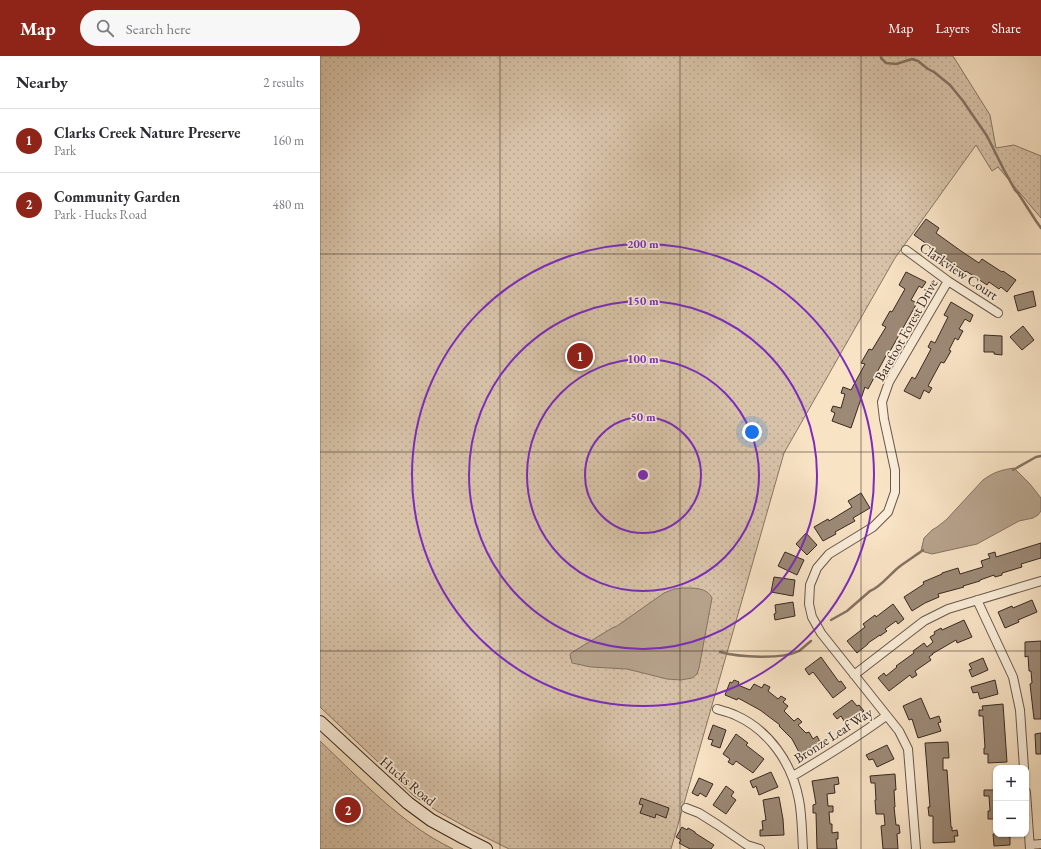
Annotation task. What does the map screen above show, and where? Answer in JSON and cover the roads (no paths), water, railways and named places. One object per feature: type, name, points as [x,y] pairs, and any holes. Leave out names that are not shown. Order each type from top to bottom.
[{"type":"main road","name":"Hucks Road","points":[[320,722],[408,803],[431,820],[486,849]]},
{"type":"street","name":"Clarkview Court","points":[[906,250],[948,281],[998,313]]},
{"type":"street","name":"Barefoot Forest Drive","points":[[854,674],[821,633],[812,617],[810,585],[817,568],[830,554],[873,527],[888,512],[895,492],[895,470],[884,419],[882,402],[889,382],[948,281]]},
{"type":"street","points":[[916,849],[908,749],[899,731],[854,674],[924,621],[948,609],[1041,581]]},
{"type":"street","points":[[977,600],[1013,677],[1020,710],[1024,765]]},
{"type":"street","points":[[717,709],[734,714],[749,723],[765,735],[780,752],[793,776],[800,801],[803,849]]},
{"type":"street","name":"Bronze Leaf Way","points":[[793,776],[823,759],[886,716]]},
{"type":"street","points":[[1027,801],[1030,847],[1041,844]]},
{"type":"street","points":[[686,808],[711,821],[747,845],[760,849]]},
{"type":"waterway","points":[[881,56],[886,63],[896,64],[912,59],[918,61],[950,85],[987,136],[1015,190],[1041,228]]},
{"type":"waterway","points":[[1013,470],[1036,457],[1041,456]]},
{"type":"waterway","points":[[831,620],[847,611],[870,591],[881,584],[899,567],[923,550]]},
{"type":"waterway","points":[[720,652],[760,657],[782,656],[799,651],[811,641]]},
{"type":"place","name":"Clarks Creek Nature Preserve","points":[[580,356]]},
{"type":"place","name":"Community Garden","points":[[348,810]]}]
